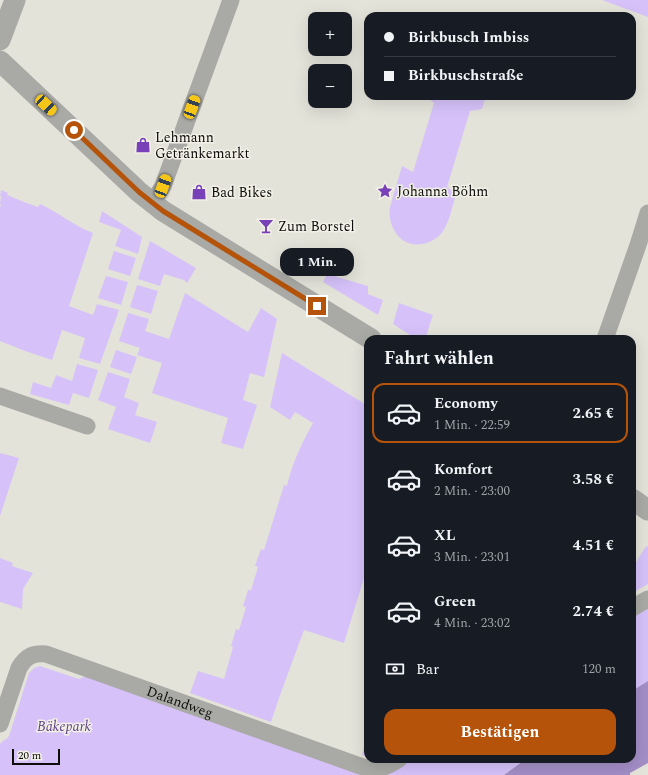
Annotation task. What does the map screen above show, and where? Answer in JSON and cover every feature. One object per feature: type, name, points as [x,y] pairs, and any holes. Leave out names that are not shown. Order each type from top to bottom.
[{"type":"street","points":[[0,40],[15,0]]},
{"type":"street","points":[[152,203],[163,186],[231,0]]},
{"type":"street","points":[[0,61],[152,203],[364,335]]},
{"type":"street","points":[[606,335],[636,252],[648,213]]},
{"type":"street","points":[[0,396],[87,426]]},
{"type":"street","points":[[636,502],[648,510]]},
{"type":"street","points":[[636,606],[648,599]]},
{"type":"street","name":"Dalandweg","points":[[0,724],[22,662],[30,656],[46,654],[362,767],[372,769],[381,768],[393,763]]},
{"type":"green space","points":[[602,0],[648,0],[648,17]]},
{"type":"green space","points":[[430,100],[485,100],[482,109],[470,111],[447,187],[456,194],[450,216],[445,227],[439,236],[429,242],[424,244],[407,243],[401,239],[393,228],[390,207],[402,166],[413,172],[434,103]]},
{"type":"green space","points":[[1,190],[8,193],[7,195],[24,202],[38,207],[40,204],[79,227],[93,233],[69,306],[93,315],[97,304],[119,310],[100,364],[79,358],[85,338],[62,330],[52,360],[0,341]]},
{"type":"green space","points":[[102,211],[142,237],[138,254],[115,246],[121,230],[99,222]]},
{"type":"green space","points":[[150,241],[196,268],[187,283],[184,280],[164,274],[160,286],[138,279]]},
{"type":"green space","points":[[114,251],[136,258],[130,276],[108,269]]},
{"type":"green space","points":[[327,274],[368,286],[368,294],[383,300],[378,315],[323,282]]},
{"type":"green space","points":[[106,276],[128,282],[121,305],[98,298]]},
{"type":"green space","points":[[137,285],[158,291],[151,314],[130,307]]},
{"type":"green space","points":[[185,293],[248,332],[261,308],[277,319],[264,377],[250,373],[243,400],[257,405],[243,449],[221,443],[228,418],[152,393],[162,363],[137,355],[140,348],[119,341],[128,313],[149,319],[145,331],[169,339]]},
{"type":"green space","points":[[399,303],[433,315],[426,335],[410,335],[393,324]]},
{"type":"green space","points":[[116,350],[137,357],[131,374],[110,367]]},
{"type":"green space","points":[[282,353],[364,404],[364,578],[344,643],[304,630],[271,722],[190,693],[198,671],[224,679],[233,647],[231,646],[236,629],[239,630],[246,607],[243,606],[248,590],[251,590],[258,567],[255,566],[261,549],[264,550],[284,485],[287,486],[298,453],[313,423],[295,412],[290,420],[270,407]]},
{"type":"green space","points":[[77,364],[98,370],[89,398],[73,393],[69,405],[30,394],[33,382],[51,388],[56,375],[72,381]]},
{"type":"green space","points":[[108,372],[130,379],[124,397],[139,403],[135,415],[157,422],[150,443],[108,429],[116,407],[98,400]]},
{"type":"green space","points":[[0,453],[19,458],[0,516]]},
{"type":"green space","points":[[646,546],[648,547],[648,584],[636,591],[636,562]]},
{"type":"green space","points":[[0,558],[13,563],[12,566],[33,573],[23,589],[22,609],[0,602]]},
{"type":"green space","points":[[648,606],[648,681],[636,688],[636,613]]},
{"type":"green space","name":"Bäkepark","points":[[40,666],[79,679],[86,676],[363,775],[0,775],[0,744],[9,736],[29,673],[34,668]]},
{"type":"green space","points":[[404,763],[520,763],[504,775],[380,775],[394,770]]},
{"type":"shaded area","points":[[648,681],[648,763],[630,773],[630,775],[504,775],[520,763],[636,763],[636,688]]},
{"type":"place","name":"Lehmann Getränkemarkt","points":[[143,145]]},
{"type":"place","name":"Johanna Böhm","points":[[385,191]]},
{"type":"place","name":"Bad Bikes","points":[[199,192]]},
{"type":"place","name":"Zum Borstel","points":[[266,226]]},
{"type":"route","points":[[74,130],[139,192],[163,211],[317,306]]}]
